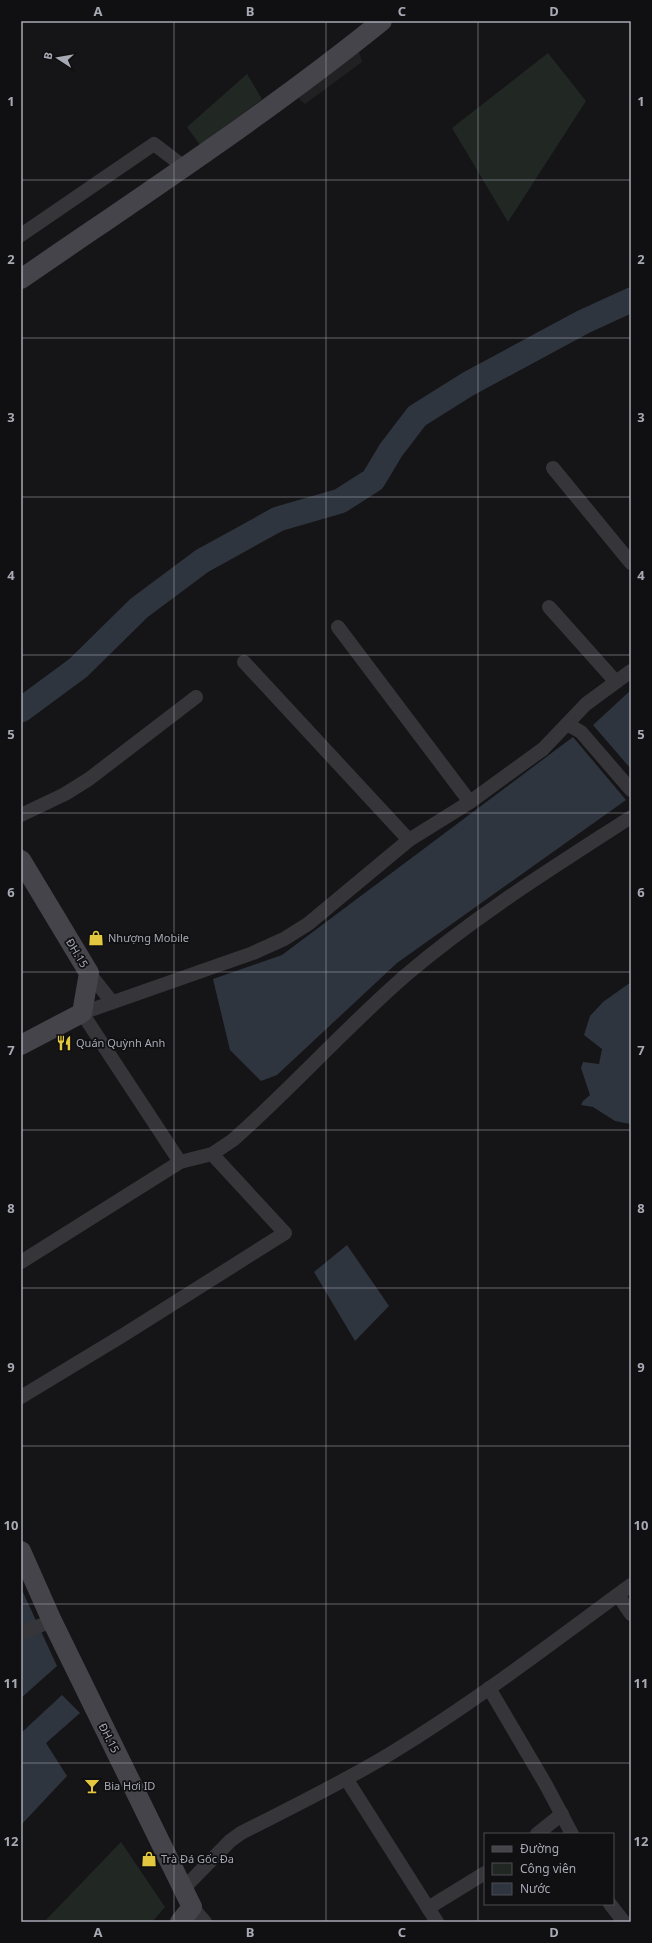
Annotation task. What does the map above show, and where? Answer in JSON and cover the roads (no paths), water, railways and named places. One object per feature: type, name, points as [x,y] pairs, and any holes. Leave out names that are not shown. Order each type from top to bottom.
[{"type":"main road","points":[[21,279],[184,167],[337,58],[382,21]]},
{"type":"main road","name":"ĐH.15","points":[[21,860],[89,973],[82,1013]]},
{"type":"main road","points":[[21,1045],[82,1013]]},
{"type":"main road","name":"ĐH.15","points":[[21,1550],[48,1622],[184,1888],[192,1907]]},
{"type":"main road","points":[[180,1922],[192,1907]]},
{"type":"street","points":[[21,235],[154,144],[184,167]]},
{"type":"street","points":[[553,468],[631,563]]},
{"type":"street","points":[[549,606],[616,682]]},
{"type":"street","points":[[338,628],[470,802]]},
{"type":"street","points":[[244,662],[409,840]]},
{"type":"street","points":[[180,1162],[82,1013],[253,953],[284,939],[308,924],[409,840],[470,802],[543,749],[586,704],[631,671]]},
{"type":"street","points":[[21,815],[65,794],[89,779],[196,697]]},
{"type":"street","points":[[567,724],[581,732],[631,790]]},
{"type":"street","points":[[21,1262],[180,1162],[212,1154],[248,1126],[405,976],[441,946],[495,905],[631,817]]},
{"type":"street","points":[[89,973],[112,1002]]},
{"type":"street","points":[[21,1397],[125,1334],[284,1233],[212,1154]]},
{"type":"street","points":[[184,1888],[230,1841],[347,1780],[395,1751],[489,1688],[631,1585]]},
{"type":"street","points":[[618,1595],[631,1614]]},
{"type":"street","points":[[21,1633],[48,1622]]},
{"type":"street","points":[[489,1688],[572,1833]]},
{"type":"street","points":[[347,1780],[437,1922]]},
{"type":"street","points":[[539,1833],[562,1814]]},
{"type":"street","points":[[428,1908],[484,1874]]},
{"type":"street","points":[[611,1905],[624,1922]]},
{"type":"street","points":[[192,1907],[205,1922]]},
{"type":"water","points":[[631,690],[631,769],[593,725]]},
{"type":"water","points":[[573,737],[626,800],[397,963],[277,1075],[261,1081],[230,1050],[213,979],[282,955]]},
{"type":"water","points":[[631,982],[630,1124],[615,1121],[593,1107],[581,1105],[590,1095],[581,1068],[583,1062],[599,1064],[602,1049],[584,1035],[590,1016],[603,1002]]},
{"type":"water","points":[[347,1245],[389,1306],[355,1341],[314,1272]]},
{"type":"water","points":[[21,1588],[57,1666],[21,1698]]},
{"type":"water","points":[[62,1695],[80,1713],[46,1743],[67,1776],[21,1825],[21,1733]]},
{"type":"waterway","points":[[21,710],[78,668],[139,608],[202,561],[278,519],[340,501],[373,480],[391,450],[417,416],[468,384],[583,322],[631,300]]},
{"type":"place","name":"Nhượng Mobile","points":[[96,938]]},
{"type":"place","name":"Quán Quỳnh Anh","points":[[64,1043]]},
{"type":"place","name":"Bia Hơi ID","points":[[92,1786]]},
{"type":"place","name":"Trà Đá Gốc Đa","points":[[149,1859]]}]
